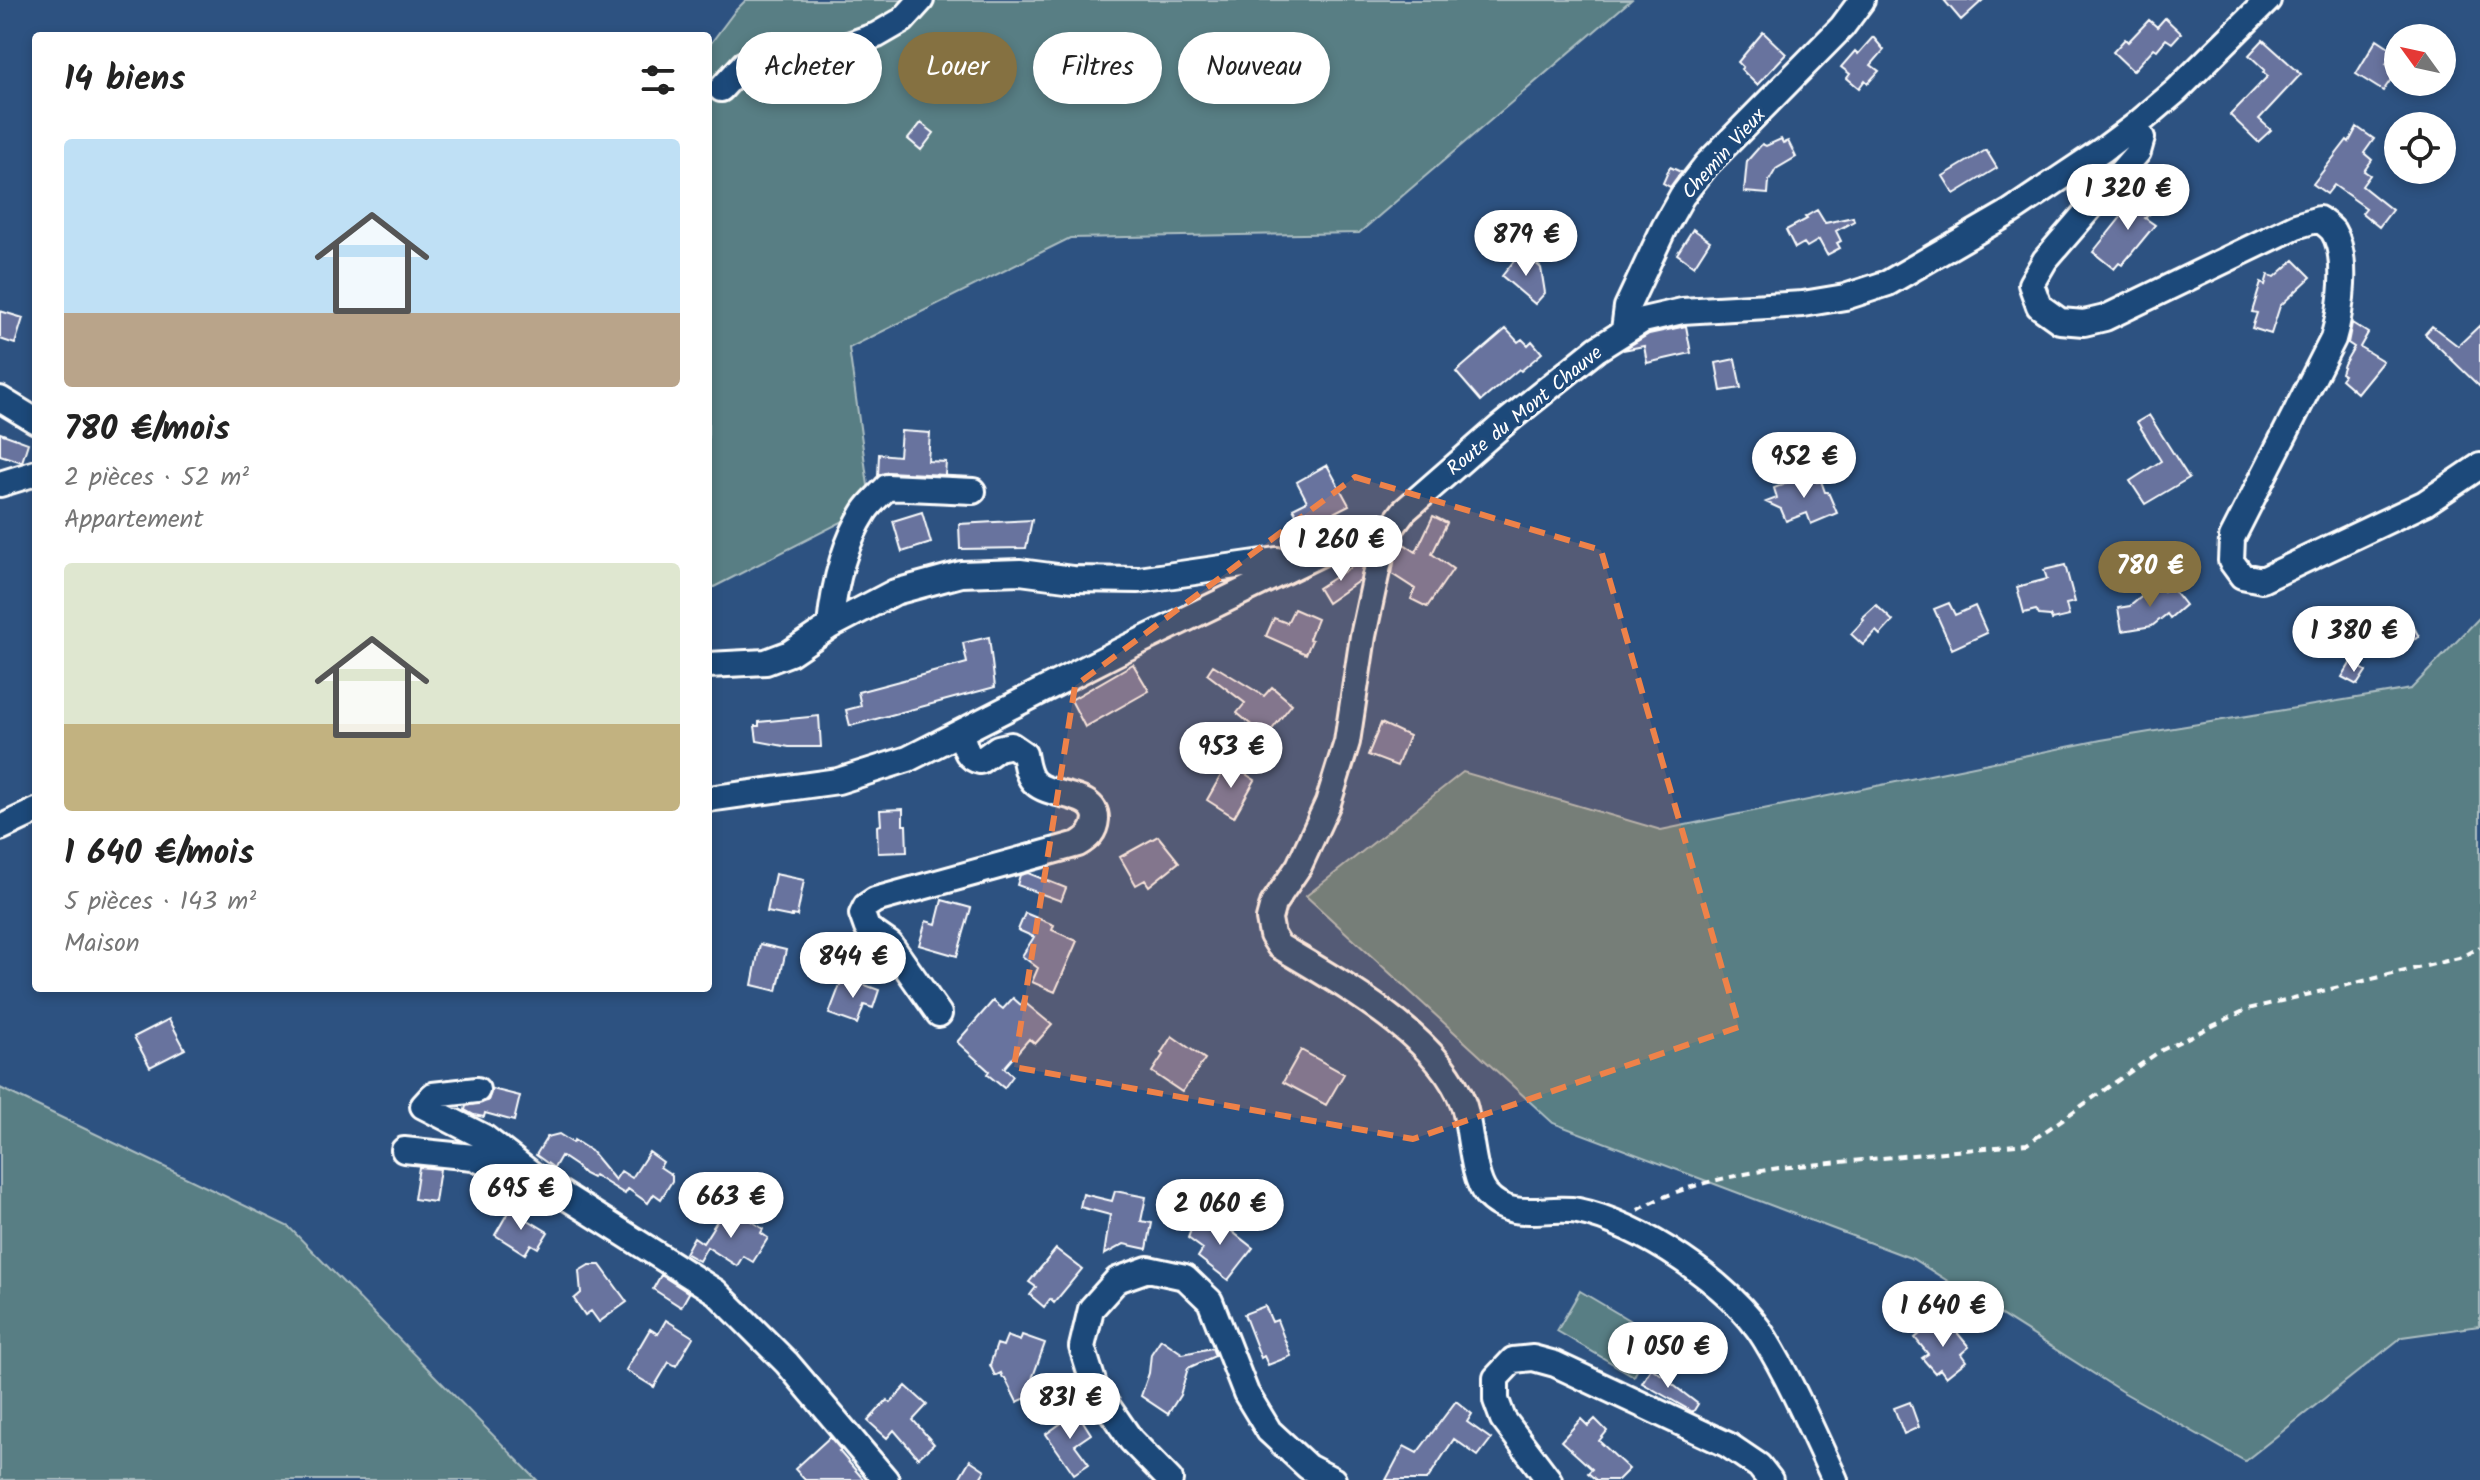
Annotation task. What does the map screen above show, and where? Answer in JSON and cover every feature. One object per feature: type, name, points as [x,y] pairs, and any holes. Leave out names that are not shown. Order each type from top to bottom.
[{"type":"street","points":[[721,89],[744,64],[757,57],[793,57],[812,48],[846,46],[877,35],[903,20],[921,0]]},
{"type":"street","name":"Chemin Vieux","points":[[1624,330],[1627,307],[1682,196],[1707,164],[1842,27],[1862,0]]},
{"type":"street","name":"Route du Mont Chauve","points":[[1384,538],[1404,511],[1435,483],[1500,427],[1624,330],[1643,320],[1682,311],[1803,304],[1845,297],[1888,283],[2010,212],[2104,149],[2176,91],[2268,0]]},
{"type":"street","points":[[2136,125],[2142,138],[2138,152],[2045,260],[2031,284],[2039,306],[2060,321],[2084,323],[2105,318],[2257,244],[2319,219],[2333,230],[2341,256],[2341,312],[2333,339],[2232,538],[2231,561],[2242,576],[2262,580],[2425,503],[2480,466]]},
{"type":"street","points":[[0,399],[32,419]]},
{"type":"street","points":[[0,484],[32,474]]},
{"type":"street","points":[[830,626],[833,589],[849,544],[866,509],[887,487],[973,491]]},
{"type":"street","points":[[712,798],[838,781],[908,759],[1336,546],[1364,537],[1384,538],[1363,636],[1347,742],[1328,803],[1299,866],[1273,904],[1269,919],[1272,935],[1279,946],[1387,1015],[1413,1036],[1453,1082],[1464,1107],[1479,1182],[1486,1194],[1510,1209],[1524,1212],[1575,1210],[1617,1222],[1657,1243],[1726,1293],[1764,1337],[1835,1480]]},
{"type":"street","points":[[712,665],[766,662],[790,653],[830,626],[895,592],[961,574],[1020,572],[1073,579],[1139,580],[1277,560],[1285,570]]},
{"type":"street","points":[[939,1014],[890,944],[867,928],[862,914],[866,906],[875,900],[1078,844],[1094,829],[1096,818],[1088,802],[1055,793],[1034,782],[1024,754],[1011,745],[998,748],[980,761],[971,758],[961,732]]},
{"type":"street","points":[[0,828],[32,813]]},
{"type":"street","points":[[477,1090],[433,1095],[423,1106],[484,1137],[538,1179],[716,1292],[787,1363],[886,1480]]},
{"type":"street","points":[[404,1150],[473,1157],[516,1177],[538,1179]]},
{"type":"street","points":[[1170,1480],[1131,1440],[1095,1388],[1082,1347],[1091,1309],[1117,1280],[1148,1269],[1185,1277],[1210,1301],[1246,1393],[1269,1431],[1308,1467],[1333,1480]]},
{"type":"street","points":[[1549,1480],[1503,1419],[1496,1400],[1496,1378],[1513,1360],[1533,1358],[1555,1364],[1728,1445],[1759,1466],[1770,1480]]},
{"type":"path","points":[[1617,1222],[1654,1200],[1749,1173],[2027,1144],[2160,1051],[2248,1009],[2459,958],[2480,947]]},
{"type":"highlighted area","points":[[1355,477],[1601,550],[1739,1027],[1413,1139],[1014,1067],[1075,686]]},
{"type":"green space","points":[[746,0],[1631,0],[1359,233],[1070,238],[849,348],[871,507],[712,588],[712,42]]},
{"type":"green space","points":[[2480,617],[2480,1326],[2402,1337],[2245,1461],[2121,1391],[1913,1259],[1553,1123],[1306,896],[1463,772],[1661,830],[2101,740],[2411,689]]},
{"type":"green space","points":[[0,1088],[289,1227],[537,1480],[0,1480]]},
{"type":"green space","points":[[1580,1291],[1656,1336],[1634,1376],[1557,1331]]},
{"type":"building","points":[[1944,0],[1983,0],[1961,20]]},
{"type":"building","points":[[2165,18],[2181,33],[2172,43],[2166,39],[2157,50],[2154,48],[2133,71],[2113,52],[2125,39],[2128,42],[2149,20],[2157,27]]},
{"type":"building","points":[[1763,32],[1786,54],[1757,85],[1738,62]]},
{"type":"building","points":[[1873,37],[1884,50],[1871,65],[1879,71],[1859,88],[1847,78],[1850,74],[1841,67]]},
{"type":"building","points":[[2377,39],[2384,44],[2383,91],[2356,74]]},
{"type":"building","points":[[2263,40],[2301,74],[2259,119],[2271,130],[2258,142],[2230,115],[2268,76],[2249,55]]},
{"type":"building","points":[[921,123],[934,133],[921,150],[908,139]]},
{"type":"building","points":[[2357,127],[2374,139],[2364,153],[2372,160],[2364,171],[2370,175],[2362,186],[2392,210],[2379,227],[2362,213],[2366,208],[2334,185],[2327,194],[2313,184],[2347,140],[2349,142]]},
{"type":"building","points":[[1781,139],[1783,143],[1788,141],[1796,157],[1776,169],[1769,181],[1768,194],[1744,192],[1747,161],[1762,144],[1766,146]]},
{"type":"building","points":[[1986,150],[1997,168],[1954,194],[1943,176]]},
{"type":"building","points":[[1670,167],[1681,172],[1670,187],[1663,183]]},
{"type":"building","points":[[2147,192],[2160,205],[2145,218],[2155,225],[2122,265],[2119,263],[2114,269],[2093,252],[2125,212],[2123,209]]},
{"type":"building","points":[[1817,210],[1825,223],[1853,217],[1854,221],[1836,231],[1841,241],[1837,243],[1840,248],[1827,255],[1819,240],[1807,247],[1804,243],[1795,248],[1786,230]]},
{"type":"building","points":[[1693,229],[1710,241],[1694,266],[1677,254]]},
{"type":"building","points":[[1522,251],[1541,268],[1545,293],[1535,304],[1502,276]]},
{"type":"building","points":[[2294,260],[2311,277],[2280,306],[2271,334],[2252,328],[2257,313],[2252,312],[2261,283],[2265,285],[2268,275],[2275,277]]},
{"type":"building","points":[[0,311],[23,318],[15,344],[0,339]]},
{"type":"building","points":[[2352,323],[2368,333],[2360,347],[2383,361],[2357,393],[2341,379],[2344,364],[2354,347],[2348,343]]},
{"type":"building","points":[[2480,325],[2480,387],[2425,334],[2432,326],[2458,346]]},
{"type":"building","points":[[1686,326],[1691,353],[1647,363],[1644,346],[1623,350],[1649,334]]},
{"type":"building","points":[[1506,329],[1518,342],[1522,339],[1528,345],[1532,341],[1542,353],[1481,401],[1456,372]]},
{"type":"building","points":[[1735,359],[1741,388],[1721,391],[1716,363]]},
{"type":"building","points":[[2149,415],[2189,478],[2145,504],[2130,481],[2161,461],[2137,422]]},
{"type":"building","points":[[901,431],[930,433],[928,461],[946,462],[945,475],[888,472],[878,476],[879,454],[899,456]]},
{"type":"building","points":[[0,433],[28,443],[22,462],[0,455]]},
{"type":"building","points":[[1327,465],[1349,505],[1304,528],[1293,508],[1307,501],[1297,482]]},
{"type":"building","points":[[1813,473],[1817,482],[1821,481],[1825,492],[1828,492],[1837,513],[1811,524],[1807,513],[1786,521],[1781,509],[1766,502],[1777,498],[1774,488]]},
{"type":"building","points":[[922,512],[931,543],[902,552],[893,521]]},
{"type":"building","points":[[1433,516],[1447,523],[1432,554],[1453,569],[1427,607],[1411,599],[1415,589],[1392,574],[1395,557],[1404,544],[1416,552]]},
{"type":"building","points":[[1032,520],[1026,548],[960,549],[959,524]]},
{"type":"building","points":[[1359,562],[1363,566],[1360,580],[1327,603],[1318,588]]},
{"type":"building","points":[[2065,565],[2075,602],[2066,604],[2069,616],[2052,620],[2050,616],[2039,615],[2036,610],[2024,613],[2017,587],[2047,579],[2044,570]]},
{"type":"building","points":[[2157,584],[2164,591],[2170,586],[2185,605],[2170,618],[2167,614],[2152,626],[2122,631],[2118,608],[2130,606]]},
{"type":"building","points":[[1949,603],[1955,615],[1975,606],[1987,633],[1952,649],[1934,609]]},
{"type":"building","points":[[1876,605],[1893,621],[1880,635],[1876,631],[1863,645],[1851,634]]},
{"type":"building","points":[[1294,609],[1317,619],[1306,654],[1266,636],[1274,618],[1287,623]]},
{"type":"building","points":[[2407,614],[2419,637],[2382,655],[2371,633]]},
{"type":"building","points":[[989,637],[995,687],[850,726],[846,710],[861,706],[858,692],[967,663],[963,643]]},
{"type":"building","points":[[2351,662],[2366,671],[2357,685],[2342,677]]},
{"type":"building","points":[[1133,664],[1149,691],[1085,727],[1071,700]]},
{"type":"building","points":[[1213,665],[1264,696],[1272,687],[1292,704],[1266,737],[1237,713],[1245,703],[1207,674]]},
{"type":"building","points":[[819,716],[821,747],[789,747],[757,741],[755,726],[759,726],[759,722]]},
{"type":"building","points":[[1381,723],[1409,736],[1397,766],[1368,755]]},
{"type":"building","points":[[1228,763],[1255,780],[1234,817],[1207,800]]},
{"type":"building","points":[[903,809],[907,852],[878,853],[880,810]]},
{"type":"building","points":[[1158,836],[1179,862],[1149,886],[1145,880],[1136,885],[1120,857]]},
{"type":"building","points":[[1028,873],[1066,888],[1061,901],[1017,885],[1020,875]]},
{"type":"building","points":[[775,874],[804,880],[797,916],[767,912]]},
{"type":"building","points":[[942,900],[971,908],[957,956],[919,945],[926,921],[936,924]]},
{"type":"building","points":[[1025,913],[1054,925],[1052,930],[1077,941],[1055,992],[1032,982],[1038,968],[1022,956],[1034,937],[1018,930]]},
{"type":"building","points":[[760,944],[786,950],[777,991],[752,985]]},
{"type":"building","points":[[843,977],[879,990],[873,1008],[864,1005],[857,1024],[829,1014]]},
{"type":"building","points":[[1013,998],[1022,1006],[1023,1001],[1052,1025],[1035,1044],[1029,1039],[1004,1068],[1013,1076],[1004,1088],[957,1042],[993,1001],[1003,1009]]},
{"type":"building","points":[[169,1019],[185,1049],[150,1067],[134,1037]]},
{"type":"building","points":[[1172,1036],[1205,1059],[1182,1092],[1152,1072]]},
{"type":"building","points":[[1301,1050],[1344,1074],[1326,1105],[1283,1082]]},
{"type":"building","points":[[492,1089],[520,1096],[514,1121],[485,1113],[484,1117],[474,1115],[465,1110],[466,1106],[488,1101]]},
{"type":"building","points":[[559,1134],[591,1151],[615,1180],[621,1171],[632,1178],[649,1152],[663,1162],[660,1167],[672,1175],[672,1181],[661,1199],[654,1194],[648,1203],[628,1189],[625,1194],[594,1175],[592,1178],[584,1174],[561,1156],[554,1168],[536,1155],[547,1137]]},
{"type":"building","points":[[419,1167],[440,1169],[435,1202],[414,1199]]},
{"type":"building","points":[[1115,1191],[1146,1197],[1141,1221],[1152,1223],[1147,1249],[1124,1244],[1104,1255],[1110,1215],[1080,1207],[1083,1194],[1112,1201]]},
{"type":"building","points":[[510,1209],[548,1232],[538,1248],[531,1244],[525,1254],[495,1235]]},
{"type":"building","points":[[724,1210],[738,1220],[742,1215],[763,1229],[761,1233],[768,1238],[753,1262],[743,1256],[737,1266],[707,1247],[699,1261],[685,1253],[694,1237],[703,1243]]},
{"type":"building","points":[[1195,1219],[1208,1229],[1216,1219],[1253,1248],[1228,1280],[1198,1257],[1203,1249],[1188,1238]]},
{"type":"building","points":[[1056,1249],[1082,1269],[1054,1303],[1050,1299],[1044,1307],[1030,1295],[1036,1287],[1029,1282]]},
{"type":"building","points":[[589,1265],[600,1265],[627,1302],[599,1322],[591,1311],[585,1315],[574,1299],[581,1293],[579,1271]]},
{"type":"building","points":[[661,1275],[689,1293],[681,1307],[653,1289]]},
{"type":"building","points":[[1265,1306],[1272,1322],[1277,1320],[1291,1356],[1268,1365],[1264,1356],[1261,1358],[1244,1314]]},
{"type":"building","points":[[666,1320],[693,1337],[676,1366],[669,1362],[654,1387],[626,1370],[650,1329],[658,1334]]},
{"type":"building","points":[[1932,1324],[1940,1333],[1951,1325],[1969,1347],[1961,1354],[1966,1361],[1946,1377],[1940,1369],[1935,1373],[1922,1358],[1928,1354],[1915,1338]]},
{"type":"building","points":[[1022,1335],[1045,1343],[1031,1382],[1043,1391],[1017,1402],[1005,1378],[1001,1373],[995,1376],[990,1365],[997,1344],[1003,1346],[1007,1336],[1020,1341]]},
{"type":"building","points":[[1161,1339],[1183,1354],[1212,1348],[1215,1356],[1188,1368],[1180,1395],[1168,1414],[1141,1396],[1149,1373],[1151,1354]]},
{"type":"building","points":[[1651,1368],[1698,1404],[1693,1412],[1642,1383]]},
{"type":"building","points":[[906,1386],[927,1405],[913,1420],[934,1444],[918,1458],[894,1430],[887,1438],[868,1421],[887,1400],[890,1403]]},
{"type":"building","points":[[1456,1401],[1472,1414],[1467,1422],[1491,1439],[1478,1456],[1454,1439],[1427,1480],[1386,1480],[1404,1446],[1417,1453]]},
{"type":"building","points":[[1910,1402],[1919,1427],[1904,1434],[1894,1408]]},
{"type":"building","points":[[1077,1412],[1091,1434],[1075,1445],[1089,1464],[1074,1474],[1046,1434]]},
{"type":"building","points":[[1581,1419],[1588,1426],[1595,1419],[1607,1431],[1599,1441],[1629,1469],[1618,1480],[1596,1480],[1588,1473],[1592,1469],[1561,1441]]},
{"type":"building","points":[[830,1437],[864,1480],[805,1480],[795,1469]]},
{"type":"building","points":[[970,1460],[985,1470],[979,1480],[958,1480]]}]
